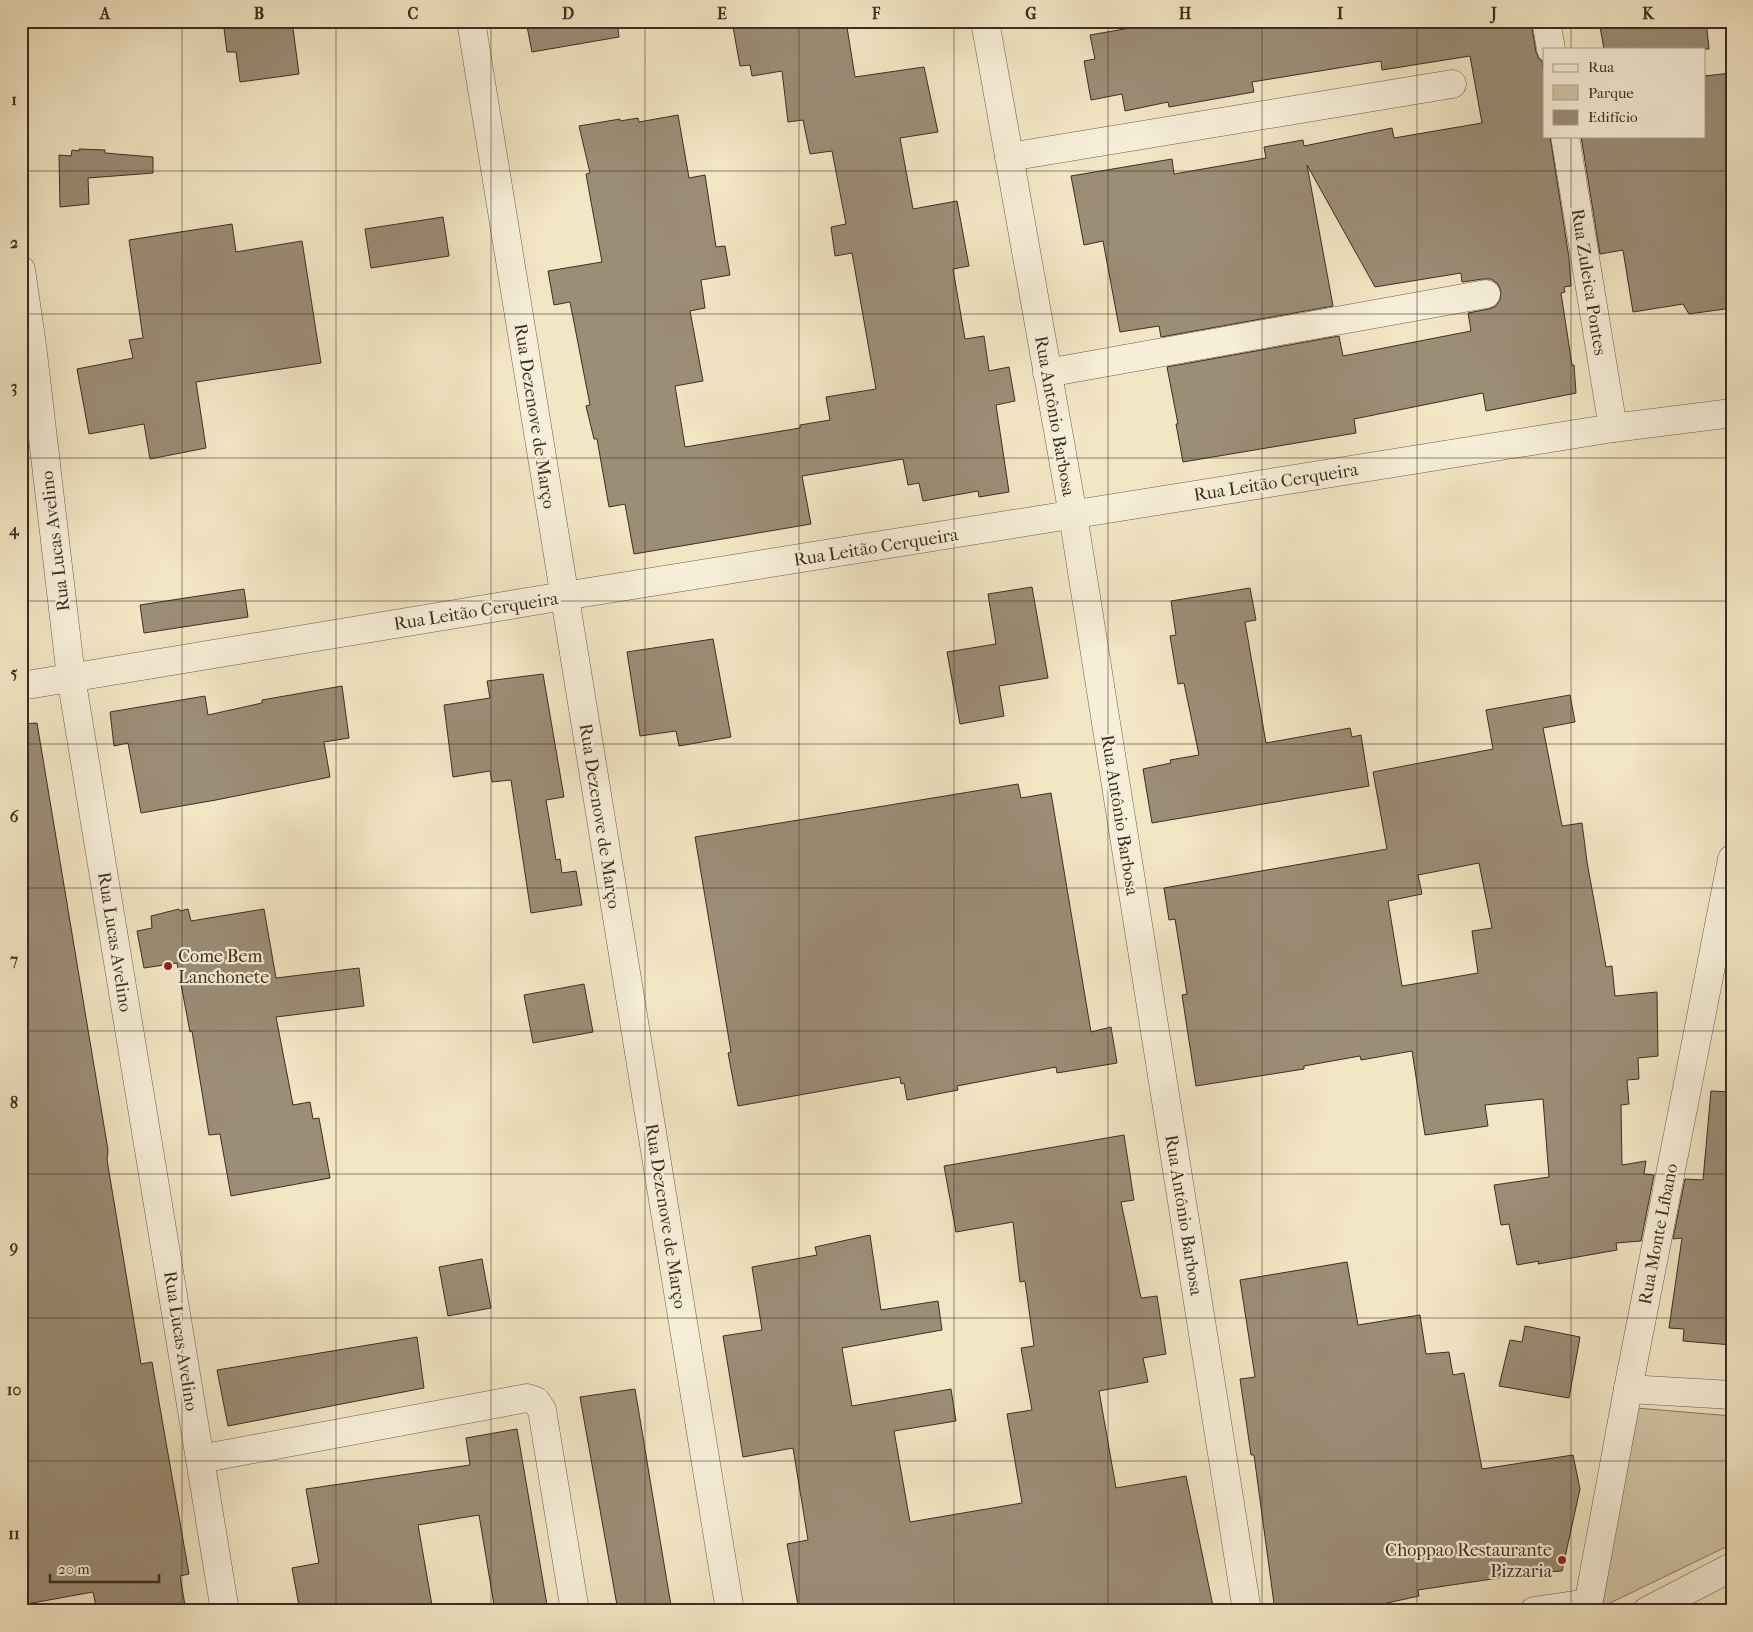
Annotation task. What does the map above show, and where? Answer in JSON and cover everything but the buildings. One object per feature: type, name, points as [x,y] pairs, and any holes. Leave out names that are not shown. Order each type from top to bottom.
[{"type":"street","name":"Rua Dezenove de Março","points":[[471,21],[730,1611]]},
{"type":"street","name":"Rua Antônio Barbosa","points":[[985,21],[1073,515],[1247,1611]]},
{"type":"street","points":[[1546,21],[1551,48]]},
{"type":"street","points":[[1009,157],[1452,84]]},
{"type":"street","name":"Rua Zuleica Pontes","points":[[1565,138],[1613,428]]},
{"type":"street","name":"Rua Lucas Avelino","points":[[21,270],[27,346],[71,677],[225,1611]]},
{"type":"street","points":[[1047,373],[1486,294]]},
{"type":"street","name":"Rua Leitão Cerqueira","points":[[21,686],[564,596],[1613,428],[1732,413]]},
{"type":"street","name":"Rua Monte Líbano","points":[[1588,1607],[1628,1389],[1728,896],[1732,858]]},
{"type":"street","points":[[1628,1389],[1732,1395]]},
{"type":"street","points":[[200,1459],[528,1398],[536,1402],[542,1410],[575,1611]]},
{"type":"street","points":[[1646,1611],[1732,1567]]},
{"type":"street","points":[[1534,1611],[1588,1607]]},
{"type":"green space","points":[[1636,1408],[1732,1416],[1732,1544],[1602,1607]]},
{"type":"place","name":"Come Bem Lanchonete","points":[[168,966]]},
{"type":"place","name":"Choppao Restaurante Pizzaria","points":[[1562,1560]]}]
